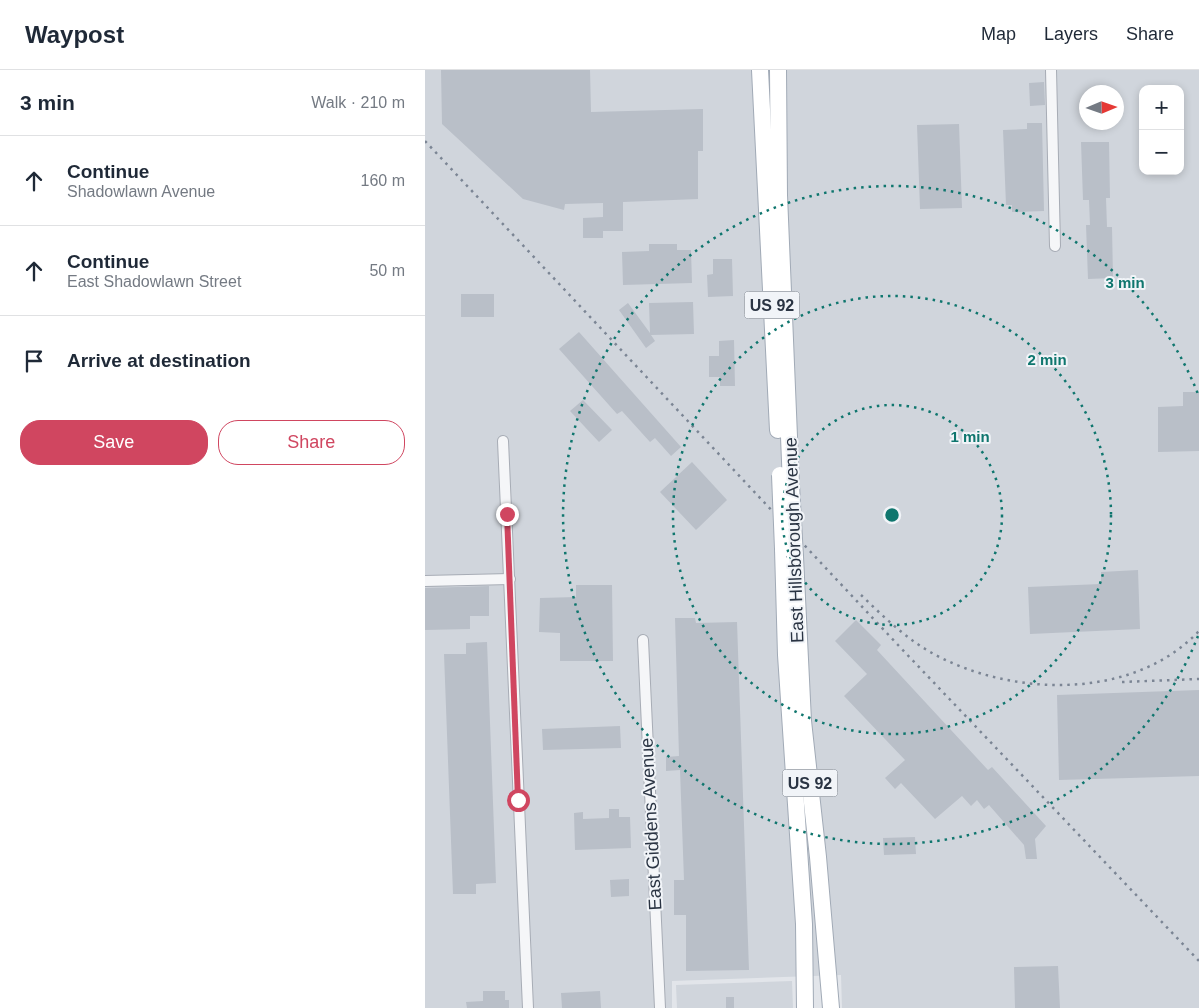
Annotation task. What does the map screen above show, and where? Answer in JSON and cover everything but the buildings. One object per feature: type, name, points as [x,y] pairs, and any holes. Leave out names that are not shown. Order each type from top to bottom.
[{"type":"main road","name":"East Hillsborough Avenue","points":[[759,70],[789,553],[831,1008]]},
{"type":"main road","name":"East Hillsborough Avenue","points":[[778,70],[785,480]]},
{"type":"main road","name":"East Hillsborough Avenue","points":[[789,553],[786,655],[804,924],[805,1008]]},
{"type":"street","points":[[1051,70],[1055,246]]},
{"type":"street","points":[[503,441],[528,1008]]},
{"type":"street","points":[[425,581],[510,579]]},
{"type":"street","name":"East Giddens Avenue","points":[[643,640],[659,1008]]},
{"type":"shaded area","points":[[425,70],[1199,70],[1199,1008],[842,1008],[841,975],[672,981],[672,1008],[425,1008]]},
{"type":"shaded area","points":[[792,981],[793,1008],[677,1008],[676,985]]},
{"type":"railway","points":[[425,141],[898,645],[1199,961]]},
{"type":"railway","points":[[861,595],[903,634],[932,653],[963,668],[998,678],[1034,684],[1070,685],[1106,680],[1141,670],[1172,654],[1199,631]]},
{"type":"railway","points":[[1122,682],[1199,679]]},
{"type":"route","points":[[507,514],[518,800]]}]
